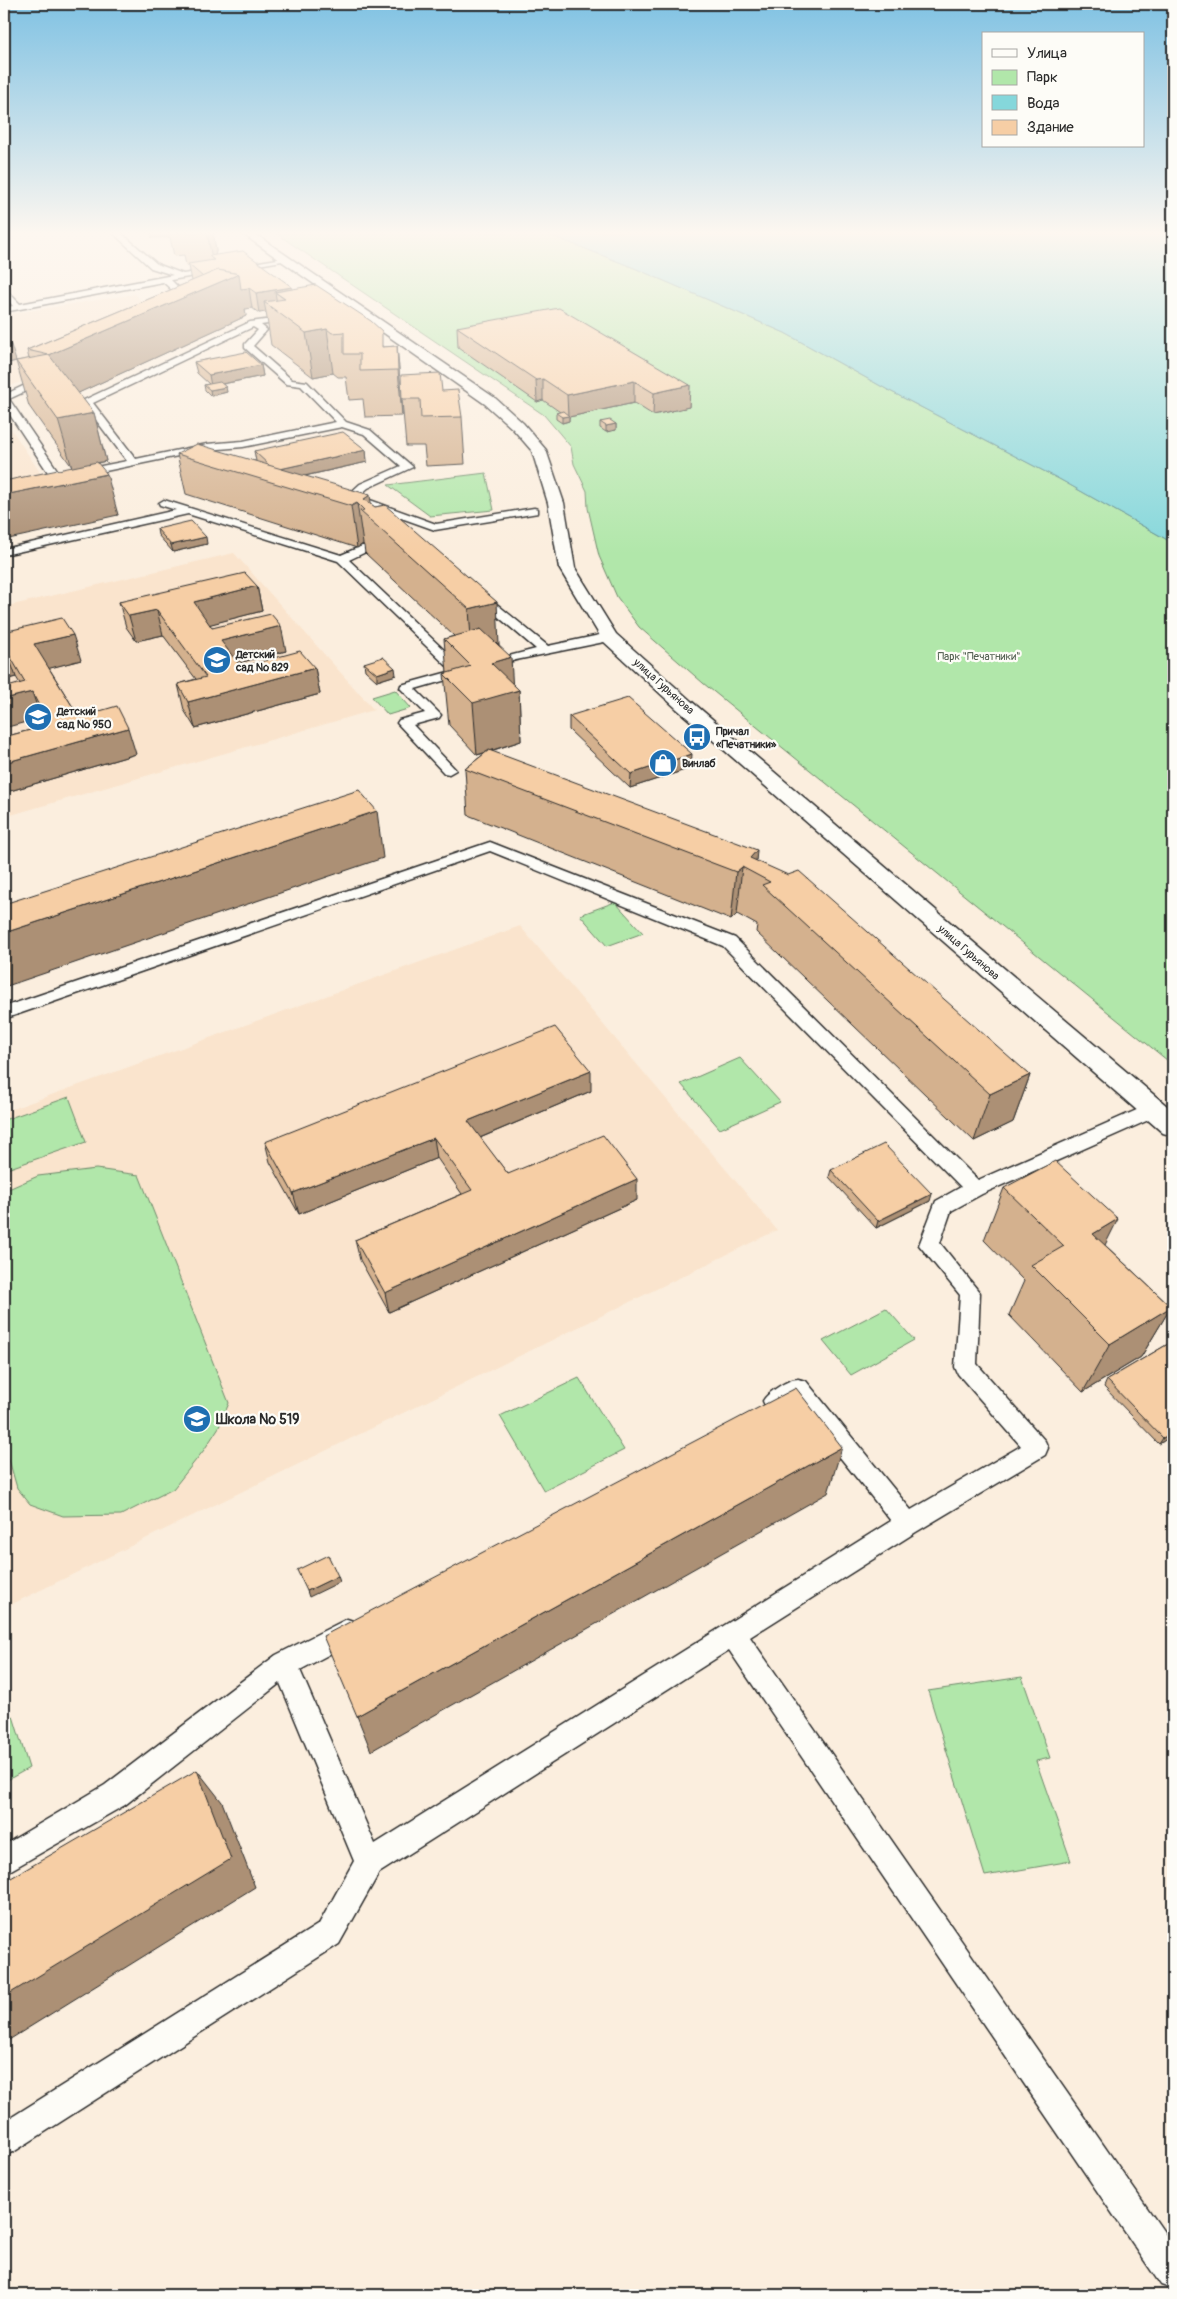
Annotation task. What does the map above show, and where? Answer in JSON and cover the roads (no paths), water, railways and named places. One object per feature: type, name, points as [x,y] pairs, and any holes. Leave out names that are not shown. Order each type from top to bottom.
[{"type":"street","name":"улица Гурьянова","points":[[393,339],[490,401],[518,426],[539,450],[556,503],[567,568],[609,637],[692,712],[1173,1126]]},
{"type":"lane","points":[[133,462],[87,402],[220,339]]},
{"type":"lane","points":[[254,339],[248,346],[289,382],[304,384],[343,424],[367,432],[408,467],[364,486],[352,497],[435,527],[534,511]]},
{"type":"lane","points":[[56,374],[4,398],[60,482],[133,462],[207,447],[243,444],[343,424]]},
{"type":"lane","points":[[164,503],[342,559],[460,672]]},
{"type":"lane","points":[[4,552],[189,511]]},
{"type":"lane","points":[[342,559],[366,548]]},
{"type":"lane","points":[[466,584],[545,650]]},
{"type":"lane","points":[[449,770],[404,723],[434,715],[406,688],[545,650],[609,637]]},
{"type":"lane","points":[[4,1013],[490,846],[729,942],[975,1189]]},
{"type":"lane","points":[[4,2140],[329,1934],[369,1864],[908,1524],[1038,1448],[966,1367],[970,1293],[929,1245],[943,1206],[975,1189],[1154,1110]]},
{"type":"lane","points":[[754,1411],[798,1388],[908,1524]]},
{"type":"lane","points":[[4,1860],[115,1795],[285,1664],[363,1622]]},
{"type":"lane","points":[[733,1634],[1173,2273]]},
{"type":"lane","points":[[285,1664],[369,1864]]},
{"type":"water","points":[[796,339],[1173,339],[1173,543],[1061,480],[888,390]]},
{"type":"place","name":"Детский сад № 829","points":[[217,660]]},
{"type":"place","name":"Детский сад № 950","points":[[38,717]]},
{"type":"place","name":"Причал «Печатники»","points":[[697,737]]},
{"type":"place","name":"Винлаб","points":[[663,763]]},
{"type":"place","name":"Школа № 519","points":[[197,1419]]},
{"type":"park label","name":"Парк \"Печатники\"","points":[[979,656]]}]
